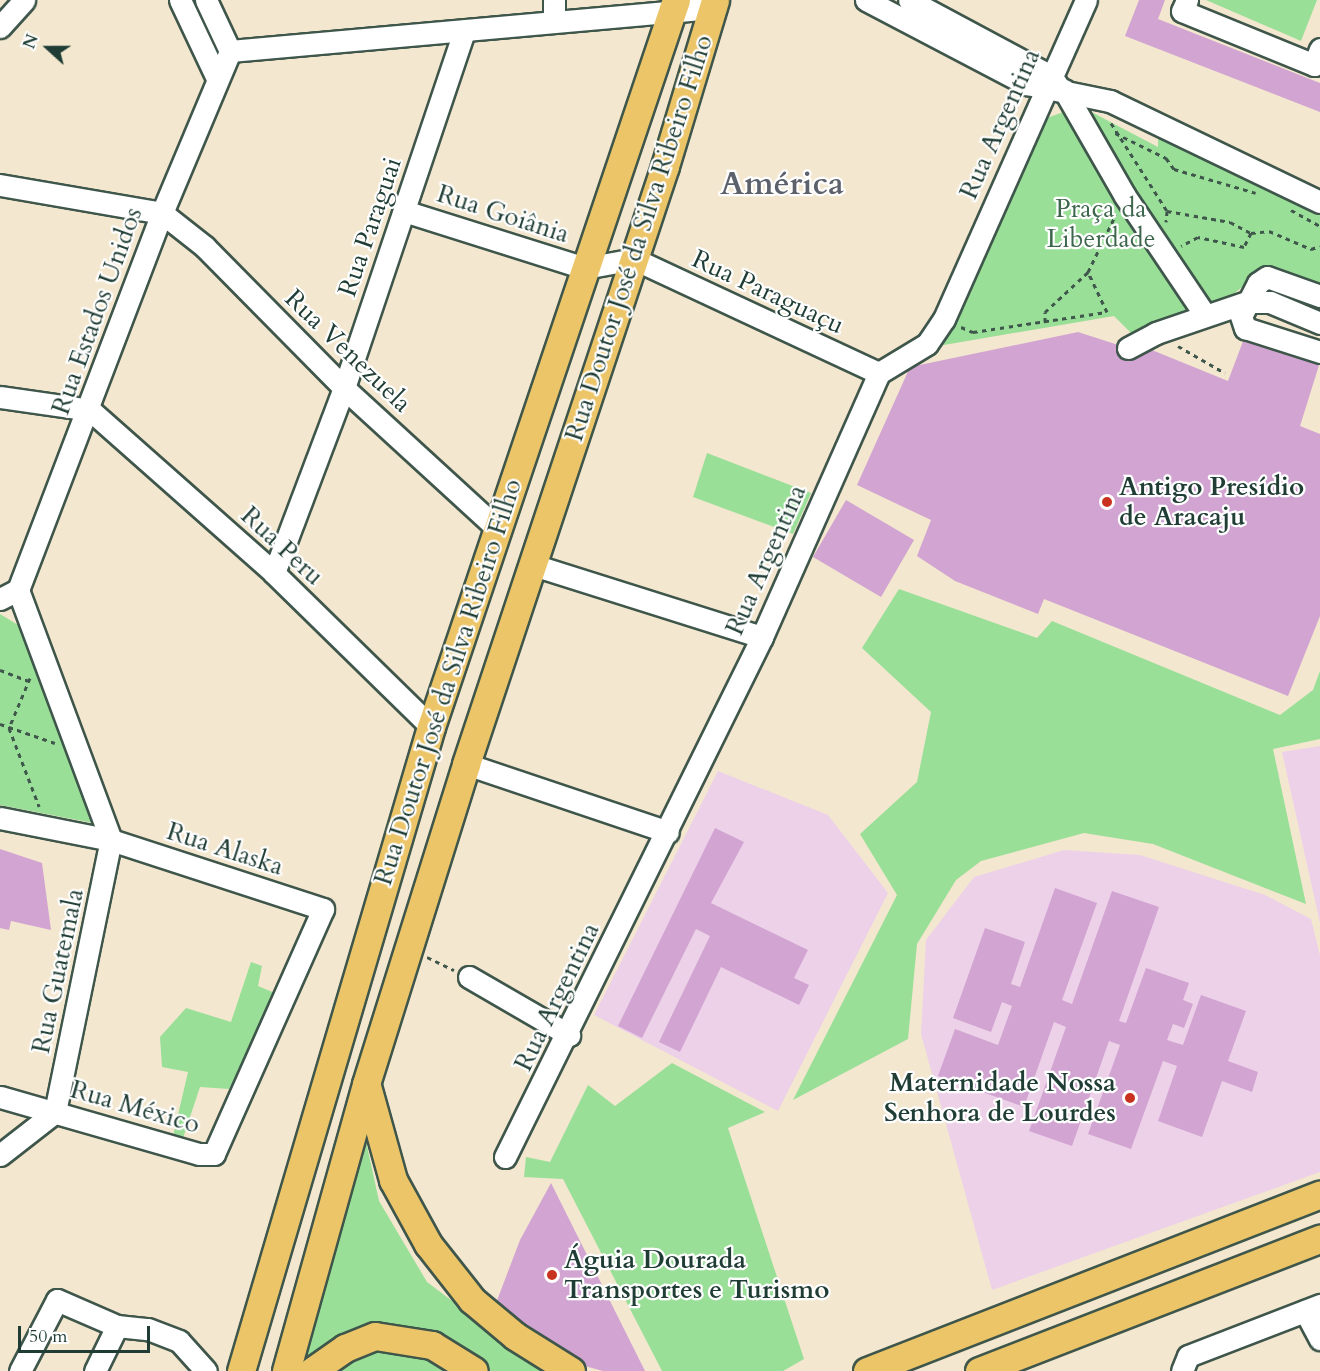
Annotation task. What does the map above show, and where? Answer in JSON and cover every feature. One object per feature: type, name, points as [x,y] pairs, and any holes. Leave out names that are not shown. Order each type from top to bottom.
[{"type":"main road","name":"Rua Doutor José da Silva Ribeiro Filho","points":[[286,1371],[366,1084],[466,764],[634,259],[714,4]]},
{"type":"main road","name":"Rua Doutor José da Silva Ribeiro Filho","points":[[239,1365],[431,727],[674,6]]},
{"type":"main road","points":[[366,1084],[393,1180],[428,1244],[472,1300],[515,1336],[580,1369]]},
{"type":"main road","points":[[867,1371],[1320,1194]]},
{"type":"main road","points":[[979,1371],[1320,1239]]},
{"type":"main road","points":[[312,1371],[345,1348],[375,1336],[432,1345],[474,1371]]},
{"type":"street","points":[[0,27],[24,0]]},
{"type":"street","points":[[180,0],[216,76]]},
{"type":"street","points":[[206,0],[230,51],[464,31],[554,10],[714,4]]},
{"type":"street","points":[[866,0],[1055,86],[1110,101],[1320,202]]},
{"type":"street","points":[[909,0],[1055,86],[1205,315]]},
{"type":"street","name":"Rua Argentina","points":[[505,1157],[569,1035],[762,637],[879,374],[927,344],[944,320],[1055,86],[1086,0]]},
{"type":"street","points":[[1186,0],[1182,11],[1314,65],[1320,49]]},
{"type":"street","name":"Rua Paraguai","points":[[274,573],[344,388],[464,31]]},
{"type":"street","name":"Rua Estados Unidos","points":[[9,595],[90,410],[162,213],[216,76],[230,51]]},
{"type":"street","points":[[0,185],[162,213]]},
{"type":"street","name":"Rua Goiânia","points":[[404,210],[585,268]]},
{"type":"street","name":"Rua Venezuela","points":[[162,213],[205,247],[344,388],[497,528]]},
{"type":"street","points":[[585,268],[634,259]]},
{"type":"street","name":"Rua Paraguaçu","points":[[634,259],[879,374]]},
{"type":"street","points":[[1320,296],[1267,277],[1247,302],[1241,316],[1245,328],[1320,352]]},
{"type":"street","points":[[1128,348],[1156,333],[1247,302],[1270,302],[1320,323]]},
{"type":"street","points":[[0,397],[90,410]]},
{"type":"street","name":"Rua Peru","points":[[90,410],[274,573],[431,727]]},
{"type":"street","points":[[533,565],[762,637]]},
{"type":"street","points":[[9,595],[46,660],[111,840]]},
{"type":"street","points":[[466,764],[668,831]]},
{"type":"street","name":"Rua Alaska","points":[[0,818],[111,840],[323,909],[218,1149]]},
{"type":"street","name":"Rua Guatemala","points":[[55,1112],[111,840]]},
{"type":"street","points":[[469,977],[569,1035]]},
{"type":"street","name":"Rua México","points":[[0,1097],[199,1154],[218,1149]]},
{"type":"street","points":[[0,1155],[55,1112]]},
{"type":"street","points":[[20,1371],[56,1300],[117,1326],[161,1333],[198,1366]]},
{"type":"street","points":[[1177,1369],[1188,1356],[1313,1308],[1320,1339]]},
{"type":"street","points":[[95,1371],[117,1326]]},
{"type":"path","points":[[1110,101],[1112,131],[1162,205]]},
{"type":"path","points":[[1112,131],[1166,158],[1174,169],[1265,197]]},
{"type":"path","points":[[1045,322],[1045,312],[1088,272],[1125,196]]},
{"type":"path","points":[[1285,204],[1298,218],[1320,226]]},
{"type":"path","points":[[1167,211],[1230,222],[1251,233],[1269,231],[1311,249],[1320,246]]},
{"type":"path","points":[[1176,246],[1186,246],[1198,237],[1244,247],[1251,233]]},
{"type":"path","points":[[944,320],[973,332],[1107,312],[1088,272]]},
{"type":"path","points":[[1156,333],[1226,373]]},
{"type":"path","points":[[46,660],[28,681],[9,728],[46,827]]},
{"type":"path","points":[[0,670],[28,681]]},
{"type":"path","points":[[0,724],[79,750]]},
{"type":"path","points":[[409,948],[469,977]]},
{"type":"shaded area","points":[[1320,746],[1320,923],[1282,752]]},
{"type":"shaded area","points":[[718,771],[828,815],[888,893],[778,1111],[594,1015]]},
{"type":"shaded area","name":"Maternidade Nossa Senhora de Lourdes","points":[[1064,850],[1140,855],[1265,895],[1311,919],[1320,955],[1320,1172],[992,1290],[921,1034],[926,940],[974,877]]},
{"type":"green space","points":[[1206,0],[1317,0],[1301,41]]},
{"type":"green space","name":"Praça da Liberdade","points":[[1080,106],[1158,147],[1158,138],[1320,208],[1320,291],[1265,269],[1222,303],[1131,333],[1114,316],[938,346],[1047,118]]},
{"type":"green space","points":[[1261,282],[1320,303],[1320,310],[1257,287]]},
{"type":"green space","points":[[707,453],[811,493],[793,534],[693,497]]},
{"type":"green space","points":[[899,589],[1037,638],[1052,621],[1280,715],[1313,690],[1320,671],[1320,739],[1273,749],[1306,904],[1153,844],[1084,833],[981,861],[956,880],[917,944],[908,1039],[793,1100],[897,895],[860,834],[917,782],[931,712],[862,648]]},
{"type":"green space","points":[[0,614],[23,628],[93,823],[0,805]]},
{"type":"green space","points":[[251,962],[262,966],[258,986],[277,994],[229,1089],[200,1087],[182,1141],[173,1136],[188,1072],[162,1067],[160,1037],[186,1008],[231,1022]]},
{"type":"green space","points":[[672,1063],[765,1112],[728,1128],[804,1359],[783,1371],[662,1371],[563,1179],[524,1177],[526,1157],[550,1162],[588,1085],[615,1106]]},
{"type":"green space","points":[[363,1128],[379,1201],[427,1282],[545,1371],[480,1371],[472,1359],[336,1340],[295,1371]]},
{"type":"green space","points":[[422,1347],[462,1371],[324,1371],[354,1349]]},
{"type":"building","points":[[1139,0],[1165,0],[1158,19],[1320,83],[1320,112],[1125,36]]},
{"type":"building","name":"Antigo Presídio de Aracaju","points":[[1078,332],[1140,352],[1147,348],[1228,381],[1245,336],[1320,362],[1300,426],[1320,434],[1320,616],[1288,696],[1044,599],[1038,614],[955,581],[917,556],[931,520],[857,485],[910,367]]},
{"type":"building","points":[[846,500],[914,540],[881,597],[813,557]]},
{"type":"building","points":[[715,828],[744,842],[711,903],[808,950],[794,978],[809,985],[799,1005],[721,967],[680,1052],[659,1042],[710,936],[696,929],[642,1038],[618,1026]]},
{"type":"building","points":[[0,849],[42,863],[51,930],[11,921],[9,930],[0,928]]},
{"type":"building","points":[[1055,888],[1097,903],[1062,1000],[1072,1004],[1112,891],[1159,907],[1119,1021],[1126,1023],[1146,968],[1189,983],[1183,1000],[1193,1004],[1184,1028],[1173,1024],[1167,1040],[1183,1045],[1201,995],[1246,1011],[1228,1061],[1258,1072],[1252,1092],[1222,1081],[1202,1137],[1158,1121],[1177,1066],[1163,1061],[1131,1149],[1088,1134],[1120,1045],[1109,1041],[1072,1146],[1029,1131],[1066,1027],[1054,1022],[1024,1107],[938,1076],[955,1029],[998,1045],[1012,1006],[1002,1002],[991,1032],[953,1018],[985,928],[1025,942],[1011,984],[1020,987]]},
{"type":"building","name":"Águia Dourada Transportes e Turismo","points":[[551,1183],[645,1371],[603,1371],[574,1363],[493,1311],[520,1240]]},
{"type":"place","name":"Antigo Presídio de Aracaju","points":[[1107,502]]},
{"type":"place","name":"Maternidade Nossa Senhora de Lourdes","points":[[1130,1098]]},
{"type":"place","name":"Águia Dourada Transportes e Turismo","points":[[552,1275]]},
{"type":"district","name":"América","points":[[782,184]]}]
